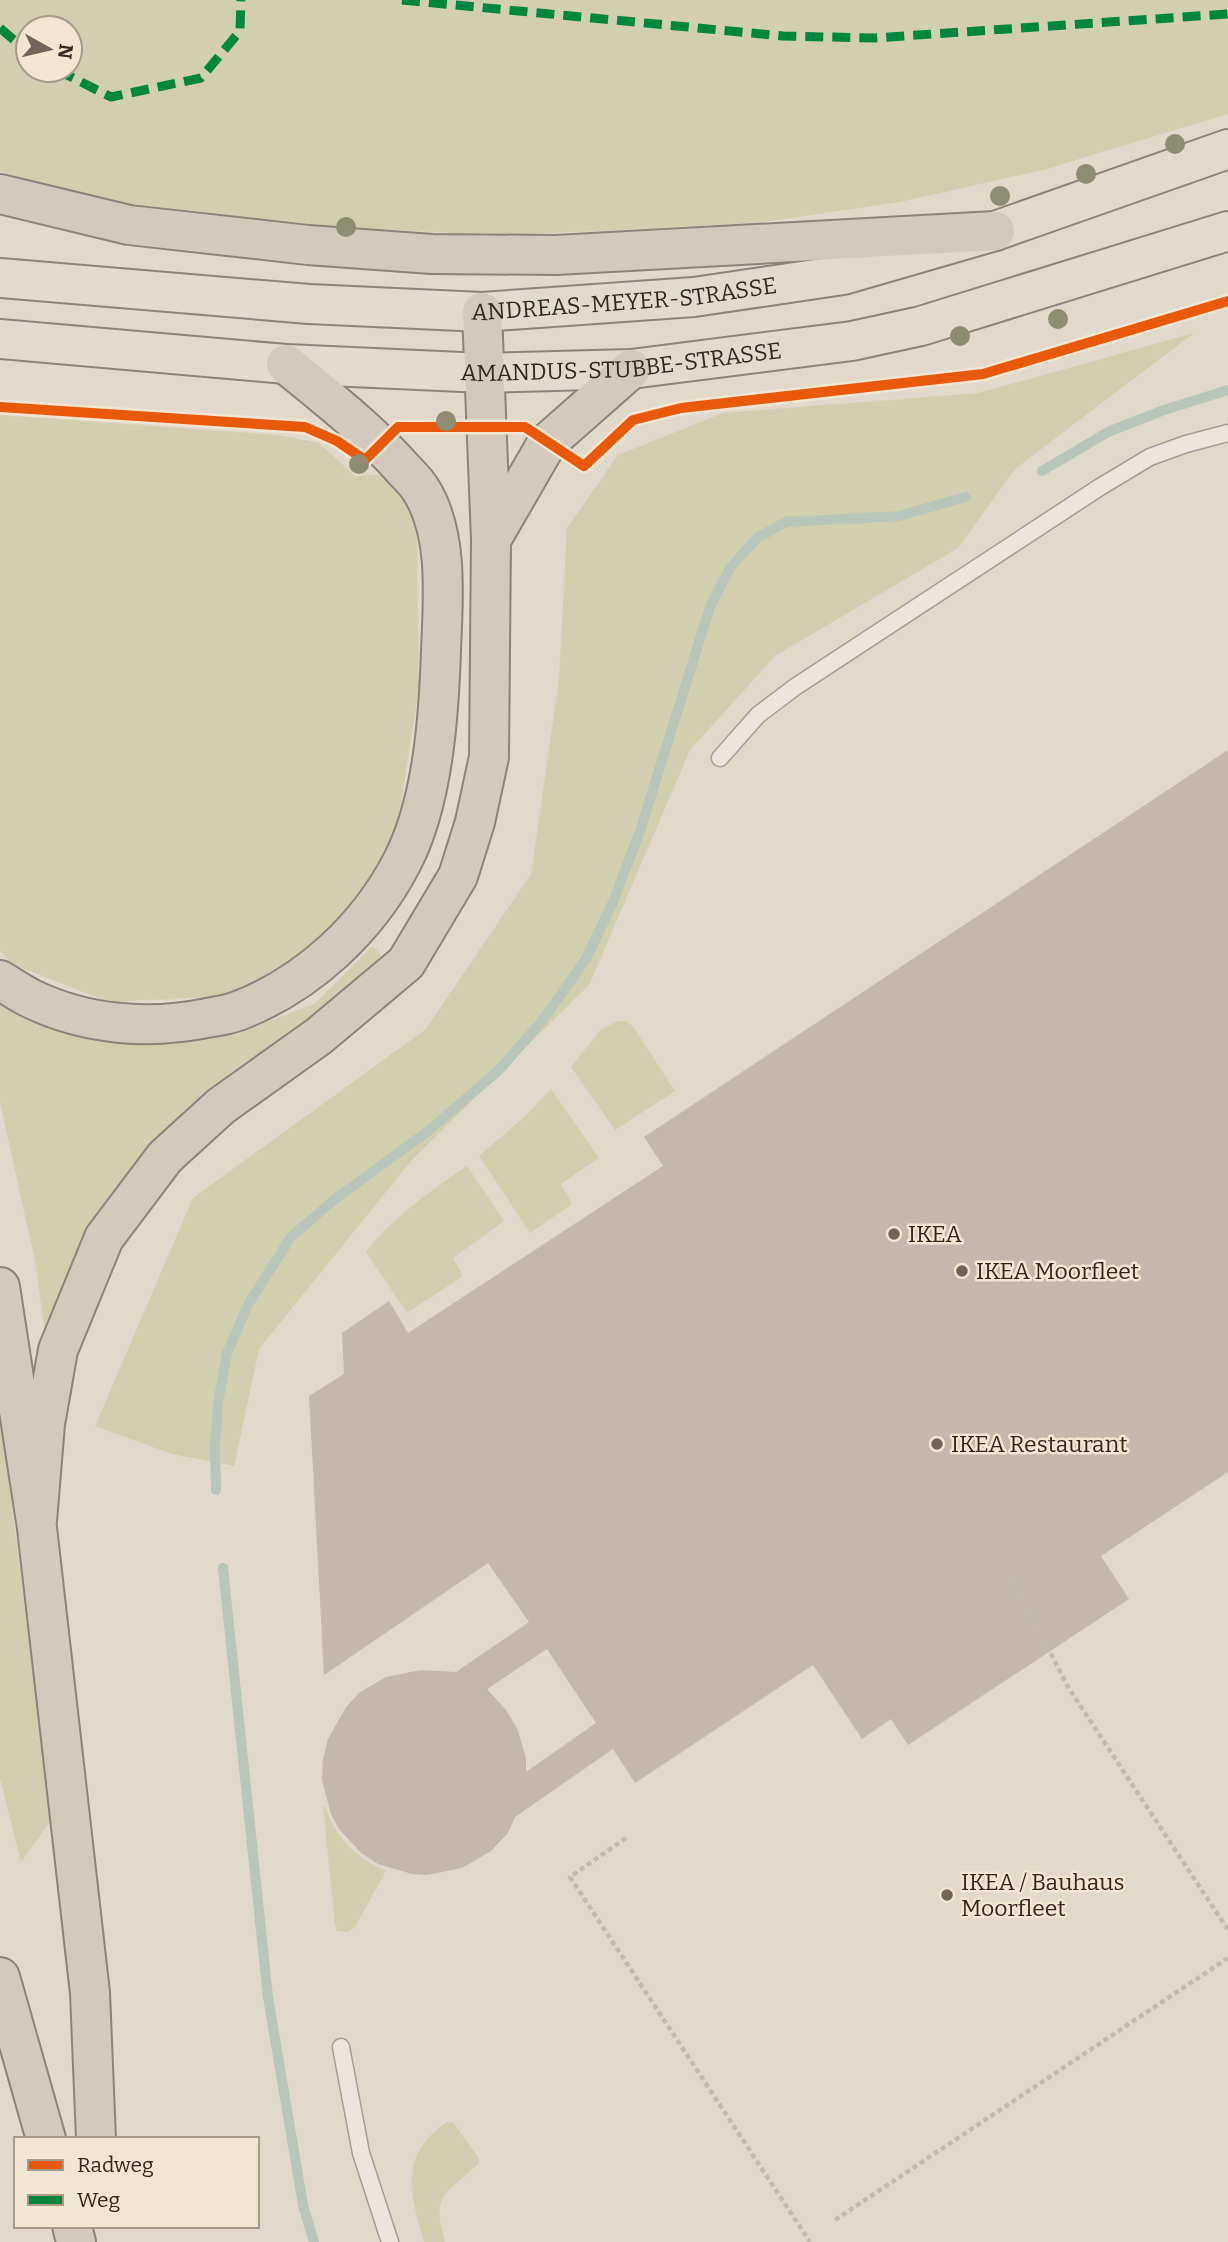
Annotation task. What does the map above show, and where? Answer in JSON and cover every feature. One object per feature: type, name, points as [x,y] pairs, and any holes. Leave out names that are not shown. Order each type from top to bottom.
[{"type":"highway","points":[[0,194],[129,225],[308,246],[432,254],[556,255],[995,231]]},
{"type":"highway","points":[[37,1521],[45,1424],[58,1350],[104,1238],[174,1148],[221,1106],[319,1036],[406,963],[458,876],[475,822],[489,757],[491,540],[482,312]]},
{"type":"highway","points":[[0,980],[32,999],[89,1019],[144,1026],[195,1021],[237,1012],[282,989],[326,959],[374,909],[403,860],[426,795],[439,697],[444,582],[438,532],[422,491],[381,443],[286,365]]},
{"type":"highway","points":[[491,540],[547,443],[631,369]]},
{"type":"highway","points":[[0,1287],[37,1521],[90,1993],[96,2137]]},
{"type":"highway","points":[[0,1977],[45,2137]]},
{"type":"main road","name":"ANDREAS-MEYER-STRASSE","points":[[0,278],[309,304],[482,312],[694,297],[843,275],[995,231],[1228,149]]},
{"type":"main road","name":"AMANDUS-STUBBE-STRASSE","points":[[0,339],[286,365],[484,373],[631,369],[852,341],[921,326],[1228,231]]},
{"type":"lane","points":[[720,758],[758,715],[795,687],[1100,487],[1150,457],[1228,433]]},
{"type":"lane","points":[[341,2047],[361,2153],[390,2242]]},
{"type":"path","points":[[1012,1578],[1068,1688],[1228,1930]]},
{"type":"path","points":[[626,1838],[570,1877],[810,2242]]},
{"type":"path","points":[[835,2220],[1228,1958]]},
{"type":"shaded area","points":[[0,0],[1228,0],[1228,114],[1043,170],[900,202],[764,222],[485,235],[170,213],[83,198],[0,171]]},
{"type":"shaded area","points":[[1194,333],[1015,469],[958,548],[775,656],[690,750],[589,985],[411,1161],[259,1349],[234,1466],[172,1454],[95,1426],[193,1198],[426,1029],[531,874],[559,678],[567,528],[618,455],[723,413],[979,393]]},
{"type":"shaded area","points":[[0,415],[278,435],[319,443],[355,476],[389,474],[417,523],[419,689],[396,835],[359,902],[317,950],[232,996],[108,1002],[12,964],[0,951]]},
{"type":"shaded area","points":[[373,946],[383,958],[313,1023],[215,1095],[45,1333],[35,1261],[0,1102],[0,993],[107,1037],[176,1044],[239,1033],[314,1004]]},
{"type":"shaded area","points":[[619,1021],[627,1021],[634,1028],[675,1091],[615,1130],[571,1067],[601,1029]]},
{"type":"shaded area","points":[[551,1089],[599,1158],[561,1184],[572,1204],[530,1233],[479,1156],[524,1117]]},
{"type":"shaded area","points":[[467,1166],[504,1221],[453,1258],[463,1276],[407,1313],[366,1252],[400,1216]]},
{"type":"shaded area","points":[[0,1413],[52,1819],[21,1862],[0,1779]]},
{"type":"shaded area","points":[[323,1807],[341,1838],[366,1861],[386,1871],[355,1927],[348,1932],[337,1931],[335,1924]]},
{"type":"shaded area","points":[[447,2122],[453,2122],[478,2157],[479,2163],[445,2195],[441,2203],[441,2225],[445,2242],[424,2242],[412,2192],[414,2162],[431,2135]]},
{"type":"building","name":"IKEA Moorfleet","points":[[1228,750],[1228,1472],[1101,1556],[1129,1599],[908,1745],[891,1719],[862,1739],[813,1665],[635,1783],[613,1749],[515,1817],[508,1833],[491,1851],[462,1868],[427,1875],[412,1874],[378,1864],[361,1853],[339,1829],[331,1814],[322,1780],[328,1739],[346,1707],[359,1693],[386,1677],[421,1670],[456,1672],[529,1622],[488,1563],[324,1675],[309,1396],[344,1374],[342,1333],[389,1301],[408,1333],[663,1166],[644,1137]],"holes":[[[547,1649],[596,1723],[526,1772],[526,1758],[517,1728],[506,1710],[487,1689]]]},
{"type":"waterway","points":[[1042,471],[1108,432],[1164,410],[1228,390]]},
{"type":"waterway","points":[[216,1490],[218,1403],[227,1353],[249,1303],[291,1237],[335,1199],[427,1132],[498,1071],[542,1021],[586,959],[613,902],[640,831],[710,607],[730,568],[757,538],[786,522],[899,516],[966,497]]},
{"type":"waterway","points":[[223,1568],[268,1997],[303,2205],[314,2242]]},
{"type":"marked path","points":[[84,84],[111,97],[201,78],[240,31],[241,0]]},
{"type":"marked path","points":[[402,0],[783,36],[874,38],[1228,14]]},
{"type":"marked path","points":[[0,28],[14,40]]},
{"type":"cycle path","points":[[0,407],[305,427],[337,441],[365,460],[398,427],[525,427],[584,466],[633,420],[681,408],[983,374],[1228,301]]},
{"type":"place","name":"IKEA","points":[[894,1234]]},
{"type":"place","name":"IKEA Moorfleet","points":[[962,1271]]},
{"type":"place","name":"IKEA Restaurant","points":[[937,1444]]},
{"type":"place","name":"IKEA / Bauhaus Moorfleet","points":[[947,1895]]}]
